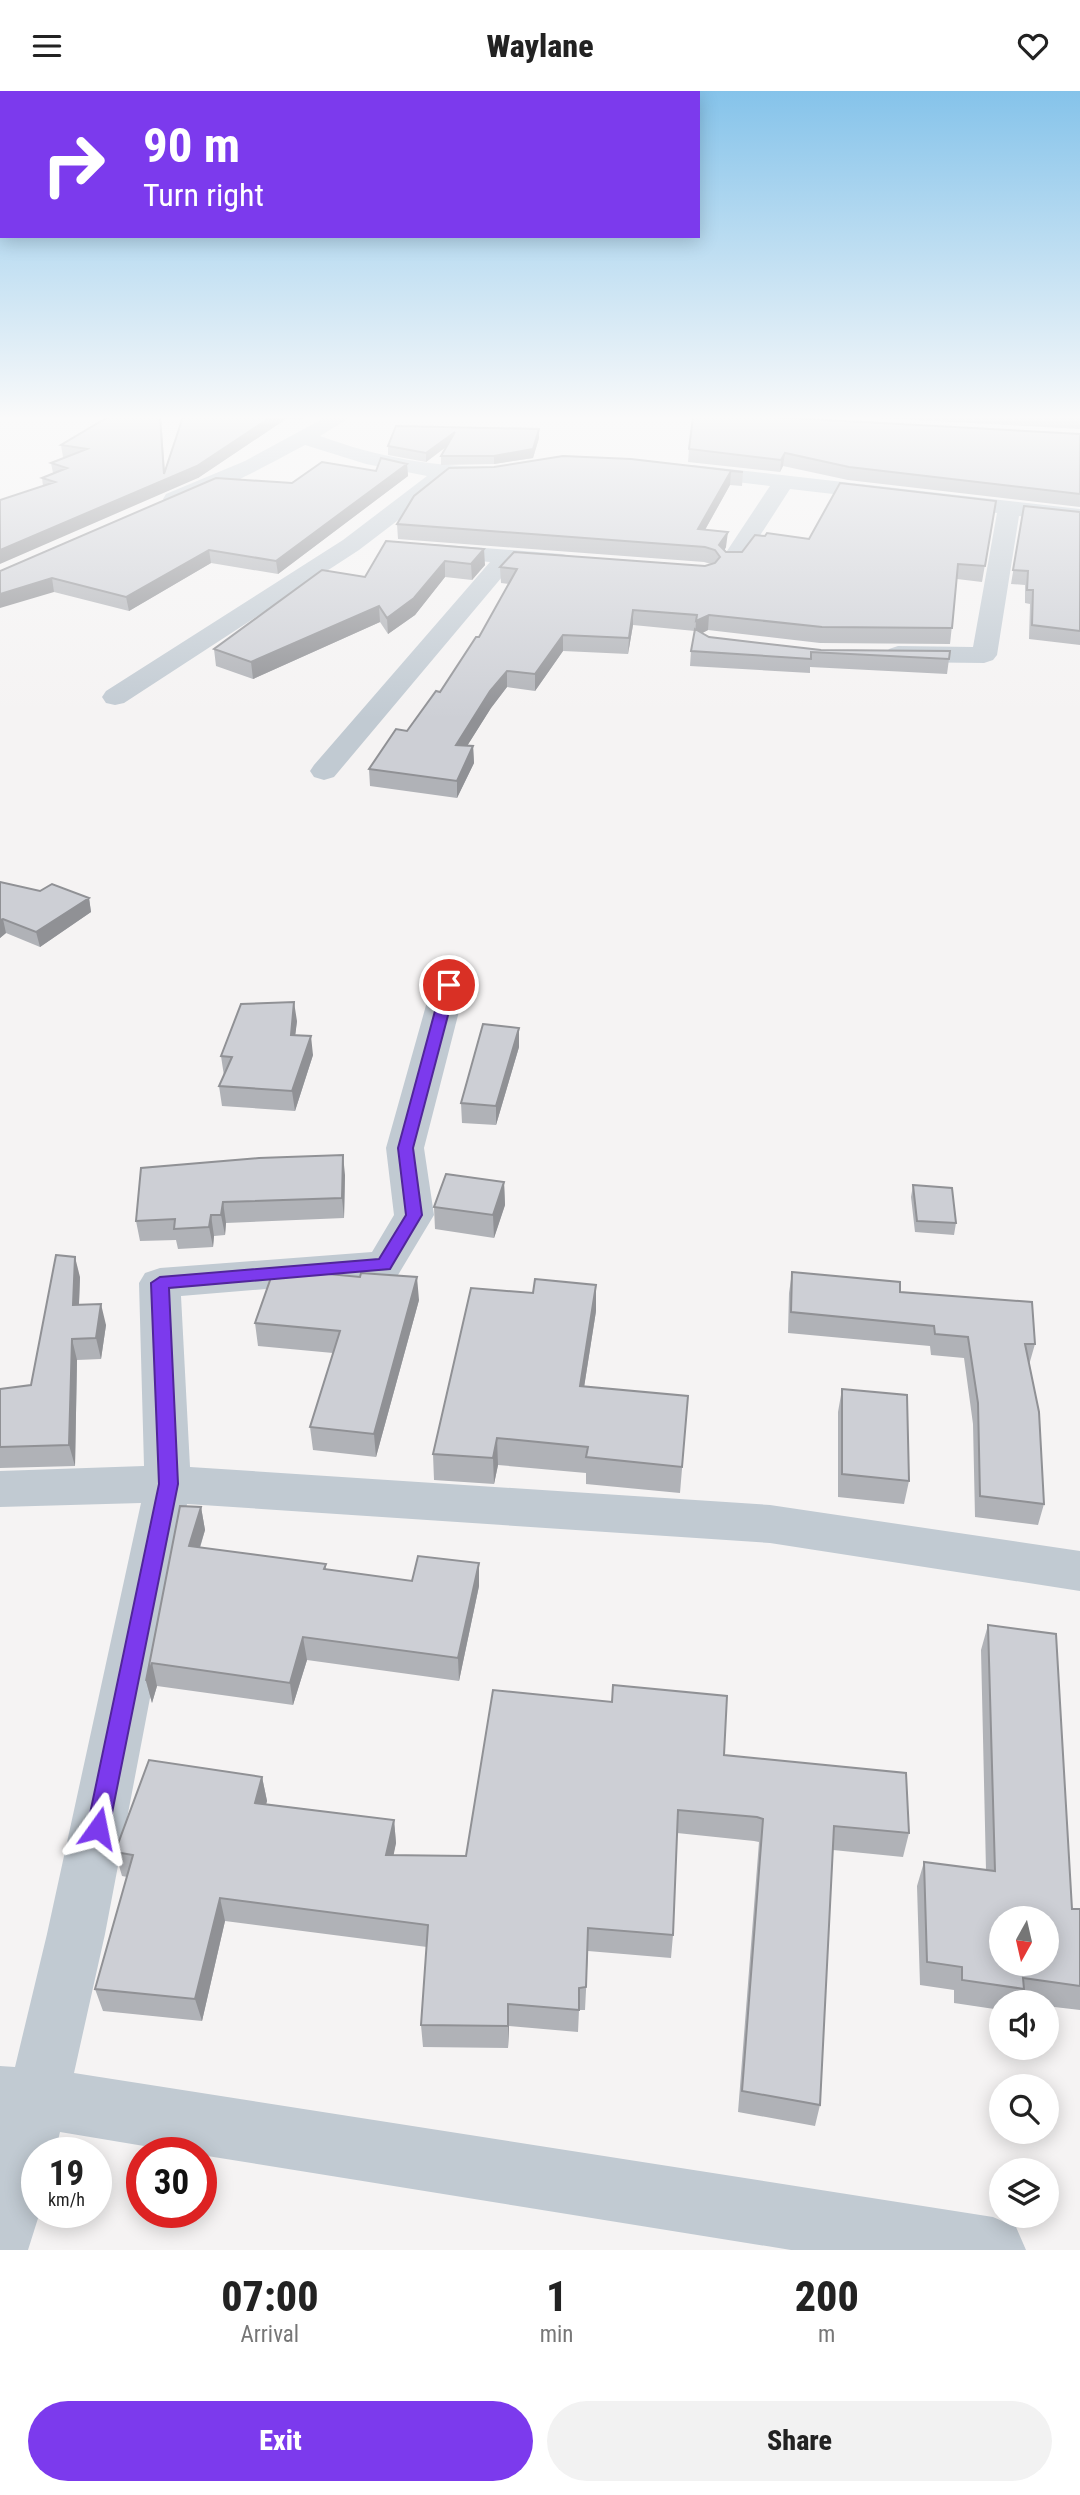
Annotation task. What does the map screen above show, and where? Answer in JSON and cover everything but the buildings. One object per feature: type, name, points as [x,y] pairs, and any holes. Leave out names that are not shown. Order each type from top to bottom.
[{"type":"street","points":[[115,697],[351,545],[387,518]]},
{"type":"street","points":[[733,560],[761,518]]},
{"type":"street","points":[[874,654],[984,655],[1007,518]]},
{"type":"street","points":[[351,545],[390,548]]},
{"type":"street","points":[[416,550],[586,563]]},
{"type":"street","points":[[324,771],[507,557]]},
{"type":"street","points":[[0,2240],[19,2098],[76,1934],[168,1484],[160,1283],[384,1265],[414,1215],[405,1148],[449,985]]},
{"type":"street","points":[[0,1489],[168,1484],[770,1524],[1080,1571]]},
{"type":"street","points":[[19,2098],[993,2250]]},
{"type":"route","points":[[98,1828],[168,1484],[160,1283],[384,1265],[414,1215],[405,1148],[449,985]]}]
